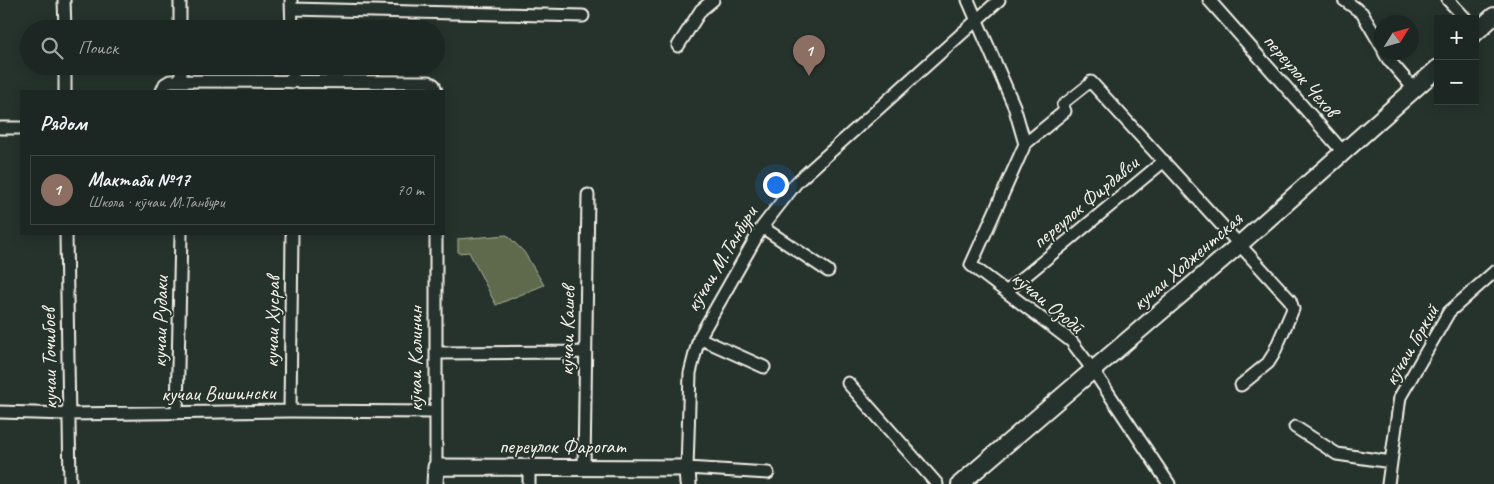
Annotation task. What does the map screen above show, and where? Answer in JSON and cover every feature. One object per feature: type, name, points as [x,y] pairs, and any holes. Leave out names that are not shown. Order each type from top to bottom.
[{"type":"main road","points":[[1479,28],[1494,16]]},
{"type":"main road","name":"кучаи Ходжентская","points":[[960,484],[1240,244],[1434,72]]},
{"type":"street","points":[[64,0],[65,20]]},
{"type":"street","points":[[180,0],[180,20]]},
{"type":"street","points":[[678,46],[701,10],[713,0]]},
{"type":"street","points":[[968,0],[1014,106],[1025,144]]},
{"type":"street","name":"кӯчаи М.Танбури","points":[[688,484],[690,373],[699,338],[762,227],[797,182],[999,0]]},
{"type":"street","name":"переулок Чехов","points":[[1210,0],[1344,153]]},
{"type":"street","points":[[1344,0],[1362,13],[1374,33]]},
{"type":"street","points":[[1448,0],[1462,15]]},
{"type":"street","points":[[292,20],[292,4],[583,16]]},
{"type":"street","points":[[1390,60],[1414,89]]},
{"type":"street","points":[[65,75],[65,90]]},
{"type":"street","points":[[181,75],[181,81]]},
{"type":"street","points":[[293,75],[293,82]]},
{"type":"street","points":[[162,90],[165,84],[170,81],[429,82],[434,85],[436,90]]},
{"type":"street","points":[[1065,111],[1062,105],[1091,82]]},
{"type":"street","name":"переулок Фирдавси","points":[[1091,82],[1290,300],[1293,309],[1273,355],[1268,363],[1241,385]]},
{"type":"street","name":"кӯчаи Озодӣ","points":[[1065,111],[1025,144],[971,265],[1070,341],[1093,370],[1169,484]]},
{"type":"street","points":[[0,128],[20,128]]},
{"type":"street","name":"переулок Фирдавси","points":[[1006,292],[1164,161]]},
{"type":"street","name":"кӯчаи Кашев","points":[[584,468],[588,195]]},
{"type":"street","points":[[762,227],[828,271]]},
{"type":"street","name":"кучаи Точибоев","points":[[66,235],[70,484]]},
{"type":"street","name":"кучаи Рудаки","points":[[177,412],[181,235]]},
{"type":"street","name":"кучаи Хусрав","points":[[290,411],[292,235]]},
{"type":"street","name":"кӯчаи Калинин","points":[[435,484],[436,235]]},
{"type":"street","name":"кӯчаи Горкий","points":[[1388,484],[1400,397],[1449,312],[1494,272]]},
{"type":"street","points":[[699,338],[764,366]]},
{"type":"street","points":[[437,353],[585,352]]},
{"type":"street","points":[[848,383],[937,484]]},
{"type":"street","name":"кучаи Вишински","points":[[0,412],[68,414],[290,411],[436,412]]},
{"type":"street","points":[[1295,427],[1337,454],[1391,462]]},
{"type":"street","name":"переулок Фарогат","points":[[436,467],[687,468]]},
{"type":"street","points":[[529,467],[529,484]]},
{"type":"street","points":[[687,468],[768,473]]},
{"type":"green space","points":[[507,235],[524,252],[544,285],[496,305],[469,252],[458,253],[458,239]]},
{"type":"place","name":"Мактаби №17","points":[[809,76]]}]
